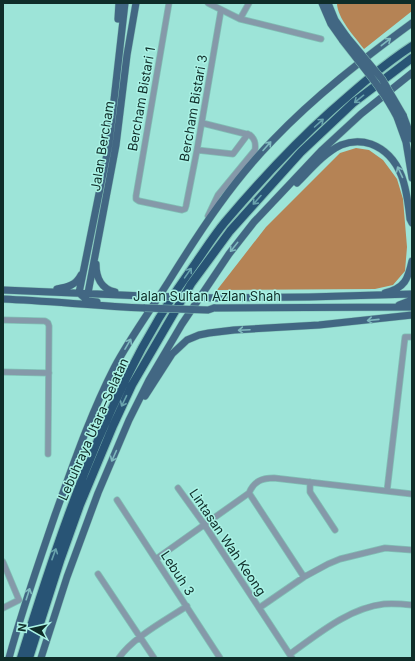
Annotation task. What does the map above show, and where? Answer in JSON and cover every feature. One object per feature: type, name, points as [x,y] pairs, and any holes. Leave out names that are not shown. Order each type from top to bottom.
[{"type":"highway","name":"Lebuhraya Utara–Selatan","points":[[21,658],[53,557],[74,500],[107,420],[146,340],[182,282],[224,223],[307,133],[380,69],[412,46]]},
{"type":"highway","name":"Lebuhraya Utara–Selatan","points":[[29,658],[80,505],[113,426],[136,379],[191,284],[230,231],[301,152],[353,104],[412,58]]},
{"type":"main road","points":[[118,57],[116,44],[119,3]]},
{"type":"main road","name":"Jalan Bercham","points":[[83,294],[84,268],[109,144],[125,3]]},
{"type":"main road","name":"Jalan Bercham","points":[[83,294],[106,197],[116,145],[127,55],[136,3]]},
{"type":"main road","points":[[322,3],[331,24],[382,79],[412,139]]},
{"type":"main road","points":[[328,3],[345,39]]},
{"type":"main road","points":[[9,658],[66,483],[99,400],[115,367],[138,326],[202,227],[243,173],[295,118],[328,88],[412,23]]},
{"type":"main road","points":[[41,658],[67,577],[98,492],[129,420],[149,380],[182,324],[229,254],[254,222],[322,150],[361,114],[412,74]]},
{"type":"main road","points":[[400,116],[412,178]]},
{"type":"main road","points":[[254,222],[275,206],[331,151],[347,143],[362,142],[383,150],[394,161],[405,186],[410,219],[412,223]]},
{"type":"main road","points":[[106,197],[107,202],[96,265],[98,280],[109,290],[130,295]]},
{"type":"main road","points":[[373,295],[390,291],[404,284],[409,275],[412,261]]},
{"type":"main road","points":[[33,291],[72,286],[78,282],[84,268]]},
{"type":"main road","name":"Jalan Sultan Azlan Shah","points":[[3,290],[216,298],[309,298],[412,294]]},
{"type":"main road","points":[[64,303],[77,301],[83,294],[92,302],[145,306]]},
{"type":"main road","name":"Jalan Sultan Azlan Shah","points":[[3,299],[91,306],[145,306],[208,310],[214,308],[412,307]]},
{"type":"main road","points":[[392,306],[412,300]]},
{"type":"main road","points":[[129,420],[172,354],[187,340],[199,335],[234,330],[319,325],[412,315]]},
{"type":"street","name":"Bercham Bistari 1","points":[[169,3],[136,199],[139,201],[182,210],[184,209]]},
{"type":"street","points":[[208,3],[240,19],[321,39]]},
{"type":"street","points":[[240,19],[249,3]]},
{"type":"street","name":"Bercham Bistari 3","points":[[184,209],[202,124],[221,10]]},
{"type":"street","points":[[202,124],[248,134],[254,138],[256,143],[255,150],[218,196],[202,227]]},
{"type":"street","points":[[197,150],[233,154],[248,134]]},
{"type":"street","points":[[3,320],[45,321],[48,323],[48,454]]},
{"type":"street","points":[[387,491],[405,337],[412,337]]},
{"type":"street","points":[[3,372],[49,373]]},
{"type":"street","points":[[156,559],[249,493],[255,483],[259,480],[268,478],[412,494]]},
{"type":"street","points":[[310,482],[310,492],[335,530]]},
{"type":"street","name":"Lintasan Wah Keong","points":[[178,488],[204,524],[291,656]]},
{"type":"street","points":[[249,493],[304,578]]},
{"type":"street","name":"Lebuh 3","points":[[117,500],[220,658]]},
{"type":"street","points":[[259,608],[304,578],[340,559],[385,548],[412,550]]},
{"type":"street","points":[[3,562],[19,598],[17,602],[3,608]]},
{"type":"street","points":[[98,574],[154,658]]},
{"type":"street","points":[[291,656],[338,622],[354,613],[385,604],[412,605]]},
{"type":"street","points":[[119,658],[122,653],[140,637],[187,606]]},
{"type":"shaded area","points":[[337,3],[412,3],[412,11],[364,49],[343,21]]},
{"type":"shaded area","points":[[356,148],[369,150],[383,160],[397,179],[403,199],[407,247],[405,271],[393,285],[375,289],[217,290],[266,227],[340,153]]}]
